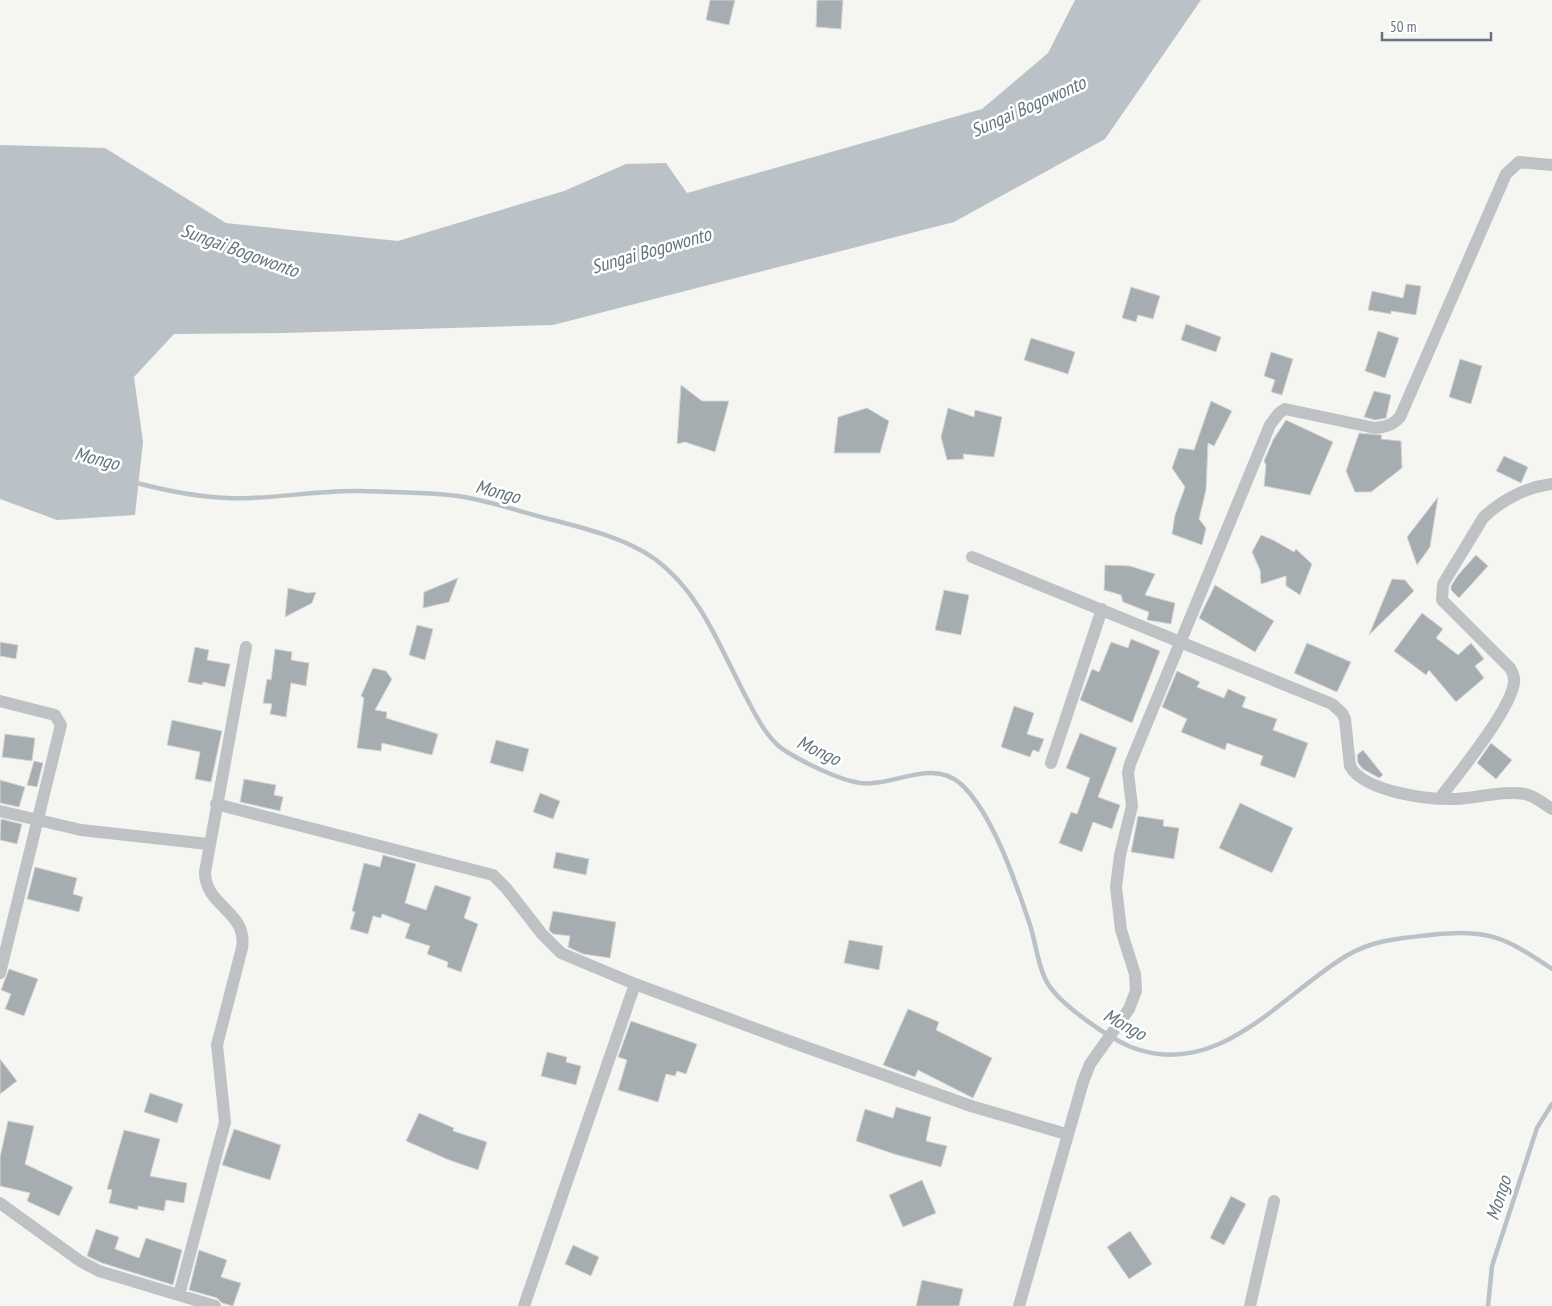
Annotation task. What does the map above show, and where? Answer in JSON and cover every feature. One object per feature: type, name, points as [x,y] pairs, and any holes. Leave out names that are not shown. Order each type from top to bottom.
[{"type":"street","points":[[1019,1306],[1066,1134],[1090,1064],[1130,1009],[1136,991],[1135,974],[1121,930],[1116,888],[1120,855],[1132,806],[1128,773],[1273,419],[1285,409],[1291,409],[1374,428],[1383,428],[1396,421],[1400,416],[1506,174],[1519,162],[1552,165]]},
{"type":"street","points":[[1440,798],[1500,714],[1512,690],[1514,678],[1510,668],[1442,600],[1441,589],[1483,518],[1491,510],[1524,491],[1552,484]]},
{"type":"street","points":[[972,557],[1332,704],[1342,713],[1345,719],[1348,759],[1353,772],[1366,782],[1377,787],[1440,798],[1527,794],[1552,809]]},
{"type":"street","points":[[1051,763],[1102,609]]},
{"type":"street","points":[[179,1295],[225,1122],[217,1045],[243,943],[242,930],[238,923],[212,897],[206,886],[205,872],[208,844],[246,648]]},
{"type":"street","points":[[0,701],[55,715],[61,725],[0,973]]},
{"type":"street","points":[[216,804],[493,875],[506,888],[553,947],[635,984],[971,1106],[1066,1134]]},
{"type":"street","points":[[0,811],[37,821],[112,835],[208,844]]},
{"type":"street","points":[[524,1306],[635,984]]},
{"type":"street","points":[[1250,1306],[1274,1201]]},
{"type":"street","points":[[0,1203],[80,1261],[99,1272],[215,1306]]},
{"type":"water","name":"Sungai Bogowonto","points":[[1075,0],[1201,0],[1105,139],[954,222],[553,325],[284,333],[174,334],[134,377],[143,442],[135,515],[57,520],[0,499],[0,145],[105,148],[226,223],[398,241],[564,191],[626,164],[666,163],[687,193],[982,109],[1048,53]]},
{"type":"building","points":[[710,0],[735,0],[729,25],[706,20]]},
{"type":"building","points":[[817,0],[843,0],[841,29],[816,27]]},
{"type":"building","points":[[1406,284],[1421,286],[1416,315],[1391,311],[1391,314],[1368,310],[1372,291],[1403,298]]},
{"type":"building","points":[[1131,287],[1160,296],[1153,319],[1138,315],[1136,322],[1122,318]]},
{"type":"building","points":[[1186,324],[1221,337],[1216,352],[1181,340]]},
{"type":"building","points":[[1378,331],[1399,338],[1385,378],[1365,371]]},
{"type":"building","points":[[1031,338],[1075,352],[1068,374],[1024,360]]},
{"type":"building","points":[[1271,352],[1293,359],[1282,395],[1271,392],[1275,380],[1264,376]]},
{"type":"building","points":[[1460,359],[1482,366],[1471,404],[1449,397]]},
{"type":"building","points":[[681,385],[702,401],[729,401],[715,452],[685,442],[677,444]]},
{"type":"building","points":[[1374,391],[1391,395],[1386,418],[1375,420],[1364,417]]},
{"type":"building","points":[[1211,401],[1232,411],[1214,446],[1208,443],[1206,490],[1199,519],[1206,528],[1202,545],[1172,534],[1175,515],[1185,487],[1172,468],[1179,448],[1194,450]]},
{"type":"building","points":[[867,408],[889,421],[880,453],[834,453],[838,417]]},
{"type":"building","points":[[948,408],[974,417],[975,410],[1002,417],[994,457],[963,454],[964,459],[947,460],[941,437]]},
{"type":"building","points":[[1286,420],[1333,442],[1310,495],[1264,486],[1266,465],[1264,461],[1273,440]]},
{"type":"building","points":[[1359,433],[1382,435],[1381,439],[1401,441],[1402,468],[1371,492],[1355,492],[1346,471]]},
{"type":"building","points":[[1504,456],[1528,467],[1521,483],[1496,471]]},
{"type":"building","points":[[1438,497],[1430,547],[1417,565],[1407,537]]},
{"type":"building","points":[[1261,535],[1294,552],[1296,549],[1312,564],[1300,595],[1286,586],[1286,576],[1261,584],[1260,570],[1252,552]]},
{"type":"building","points":[[1476,555],[1488,566],[1459,598],[1451,590],[1451,586]]},
{"type":"building","points":[[1105,565],[1130,566],[1155,574],[1145,595],[1175,603],[1171,624],[1147,620],[1149,612],[1123,602],[1121,595],[1104,590]]},
{"type":"building","points":[[458,578],[449,602],[423,608],[424,592]]},
{"type":"building","points":[[1392,579],[1405,580],[1414,591],[1369,635]]},
{"type":"building","points":[[1215,585],[1274,621],[1255,652],[1199,618]]},
{"type":"building","points":[[288,588],[308,593],[316,592],[312,603],[285,617]]},
{"type":"building","points":[[944,590],[969,595],[961,635],[935,630]]},
{"type":"building","points":[[1422,613],[1443,629],[1436,638],[1458,655],[1471,643],[1484,659],[1475,666],[1484,678],[1456,702],[1429,670],[1426,675],[1394,651]]},
{"type":"building","points":[[417,625],[433,629],[425,660],[409,655]]},
{"type":"building","points":[[1131,639],[1160,651],[1132,723],[1080,700],[1092,669],[1099,672],[1111,642],[1128,648]]},
{"type":"building","points":[[0,642],[18,645],[16,659],[0,656]]},
{"type":"building","points":[[1307,643],[1351,662],[1337,692],[1294,673]]},
{"type":"building","points":[[195,647],[209,650],[207,660],[230,664],[225,687],[203,682],[202,685],[188,682]]},
{"type":"building","points":[[275,649],[292,652],[291,660],[309,663],[306,686],[291,683],[286,717],[270,714],[272,704],[263,703],[267,679],[271,680]]},
{"type":"building","points":[[373,668],[386,671],[392,679],[375,710],[387,712],[386,718],[438,734],[432,755],[382,743],[381,751],[357,748],[364,698],[361,696]]},
{"type":"building","points":[[1177,671],[1200,682],[1197,687],[1224,698],[1228,689],[1246,697],[1242,707],[1277,719],[1273,730],[1308,743],[1295,778],[1260,765],[1263,756],[1227,743],[1225,750],[1181,732],[1187,719],[1162,707]]},
{"type":"building","points":[[1014,706],[1034,713],[1027,734],[1044,739],[1039,752],[1033,750],[1030,757],[1001,747]]},
{"type":"building","points":[[172,720],[222,731],[211,782],[195,779],[200,752],[167,745]]},
{"type":"building","points":[[1080,733],[1117,748],[1098,797],[1120,805],[1112,829],[1093,822],[1082,852],[1059,843],[1071,812],[1077,814],[1090,778],[1066,768]]},
{"type":"building","points":[[5,734],[35,738],[32,761],[2,757]]},
{"type":"building","points":[[496,740],[529,749],[523,772],[490,763]]},
{"type":"building","points":[[1491,743],[1512,760],[1496,779],[1477,763]]},
{"type":"building","points":[[1363,750],[1383,775],[1379,778],[1363,769],[1358,763],[1357,755]]},
{"type":"building","points":[[34,761],[43,763],[37,787],[27,785]]},
{"type":"building","points":[[244,779],[276,785],[274,795],[283,797],[280,811],[240,802]]},
{"type":"building","points":[[0,780],[25,787],[19,807],[0,803]]},
{"type":"building","points":[[540,793],[560,801],[553,819],[533,812]]},
{"type":"building","points":[[1240,803],[1293,828],[1272,873],[1219,848]]},
{"type":"building","points":[[1138,816],[1164,820],[1163,826],[1179,828],[1174,859],[1131,852]]},
{"type":"building","points":[[1,819],[22,824],[17,844],[0,840]]},
{"type":"building","points":[[556,852],[589,859],[586,875],[553,868]]},
{"type":"building","points":[[383,855],[416,864],[405,903],[426,910],[435,885],[471,897],[464,918],[478,924],[461,972],[447,967],[448,962],[427,954],[430,946],[405,938],[410,924],[382,914],[381,918],[373,916],[368,934],[350,929],[355,912],[352,911],[364,863],[380,867]]},
{"type":"building","points":[[35,867],[77,878],[73,894],[83,897],[79,912],[27,899]]},
{"type":"building","points":[[553,911],[616,922],[610,958],[583,954],[568,947],[570,936],[553,934],[549,930]]},
{"type":"building","points":[[849,940],[883,946],[879,970],[844,963]]},
{"type":"building","points":[[9,969],[38,979],[24,1016],[5,1009],[11,994],[1,990]]},
{"type":"building","points":[[908,1009],[939,1022],[936,1030],[992,1058],[973,1098],[918,1070],[915,1077],[883,1065]]},
{"type":"building","points":[[631,1021],[697,1044],[686,1074],[677,1071],[675,1076],[666,1074],[658,1102],[618,1090],[627,1060],[618,1057]]},
{"type":"building","points":[[547,1052],[567,1057],[566,1062],[581,1066],[576,1085],[541,1076]]},
{"type":"building","points":[[0,1059],[17,1081],[0,1094]]},
{"type":"building","points":[[150,1093],[183,1104],[177,1123],[144,1112]]},
{"type":"building","points":[[896,1107],[931,1117],[926,1141],[947,1146],[941,1167],[856,1141],[865,1109],[893,1118]]},
{"type":"building","points":[[419,1113],[454,1128],[453,1131],[487,1142],[478,1170],[449,1160],[406,1141]]},
{"type":"building","points":[[8,1121],[34,1126],[25,1164],[73,1187],[59,1216],[27,1201],[30,1193],[0,1186],[0,1157]]},
{"type":"building","points":[[234,1129],[281,1145],[270,1180],[222,1165]]},
{"type":"building","points":[[124,1130],[160,1139],[150,1176],[187,1183],[184,1203],[166,1200],[164,1211],[138,1206],[138,1210],[109,1203],[112,1190],[107,1189]]},
{"type":"building","points":[[922,1180],[936,1213],[903,1227],[889,1195]]},
{"type":"building","points":[[1231,1196],[1246,1204],[1224,1245],[1210,1238]]},
{"type":"building","points":[[96,1229],[119,1237],[115,1249],[139,1258],[146,1238],[182,1250],[173,1285],[102,1263],[87,1256]]},
{"type":"building","points":[[1130,1231],[1152,1264],[1129,1279],[1107,1247]]},
{"type":"building","points":[[573,1245],[599,1257],[591,1276],[565,1264]]},
{"type":"building","points":[[199,1250],[227,1260],[221,1277],[241,1283],[233,1306],[222,1303],[217,1298],[189,1290]]},
{"type":"building","points":[[922,1280],[963,1289],[959,1306],[916,1306]]},
{"type":"waterway","name":"Mongo","points":[[133,482],[180,493],[228,498],[260,498],[343,491],[452,495],[486,502],[590,530],[631,545],[655,559],[685,588],[708,622],[758,720],[768,735],[780,747],[822,770],[860,783],[873,783],[912,775],[937,773],[961,784],[973,797],[983,813],[1002,850],[1024,908],[1042,971],[1048,984],[1063,1001],[1085,1020],[1131,1047],[1163,1054],[1192,1053],[1220,1044],[1272,1011],[1346,956],[1366,946],[1408,937],[1450,933],[1482,934],[1507,942],[1552,969]]},
{"type":"waterway","name":"Mongo","points":[[1488,1306],[1492,1266],[1537,1128],[1552,1104]]}]
